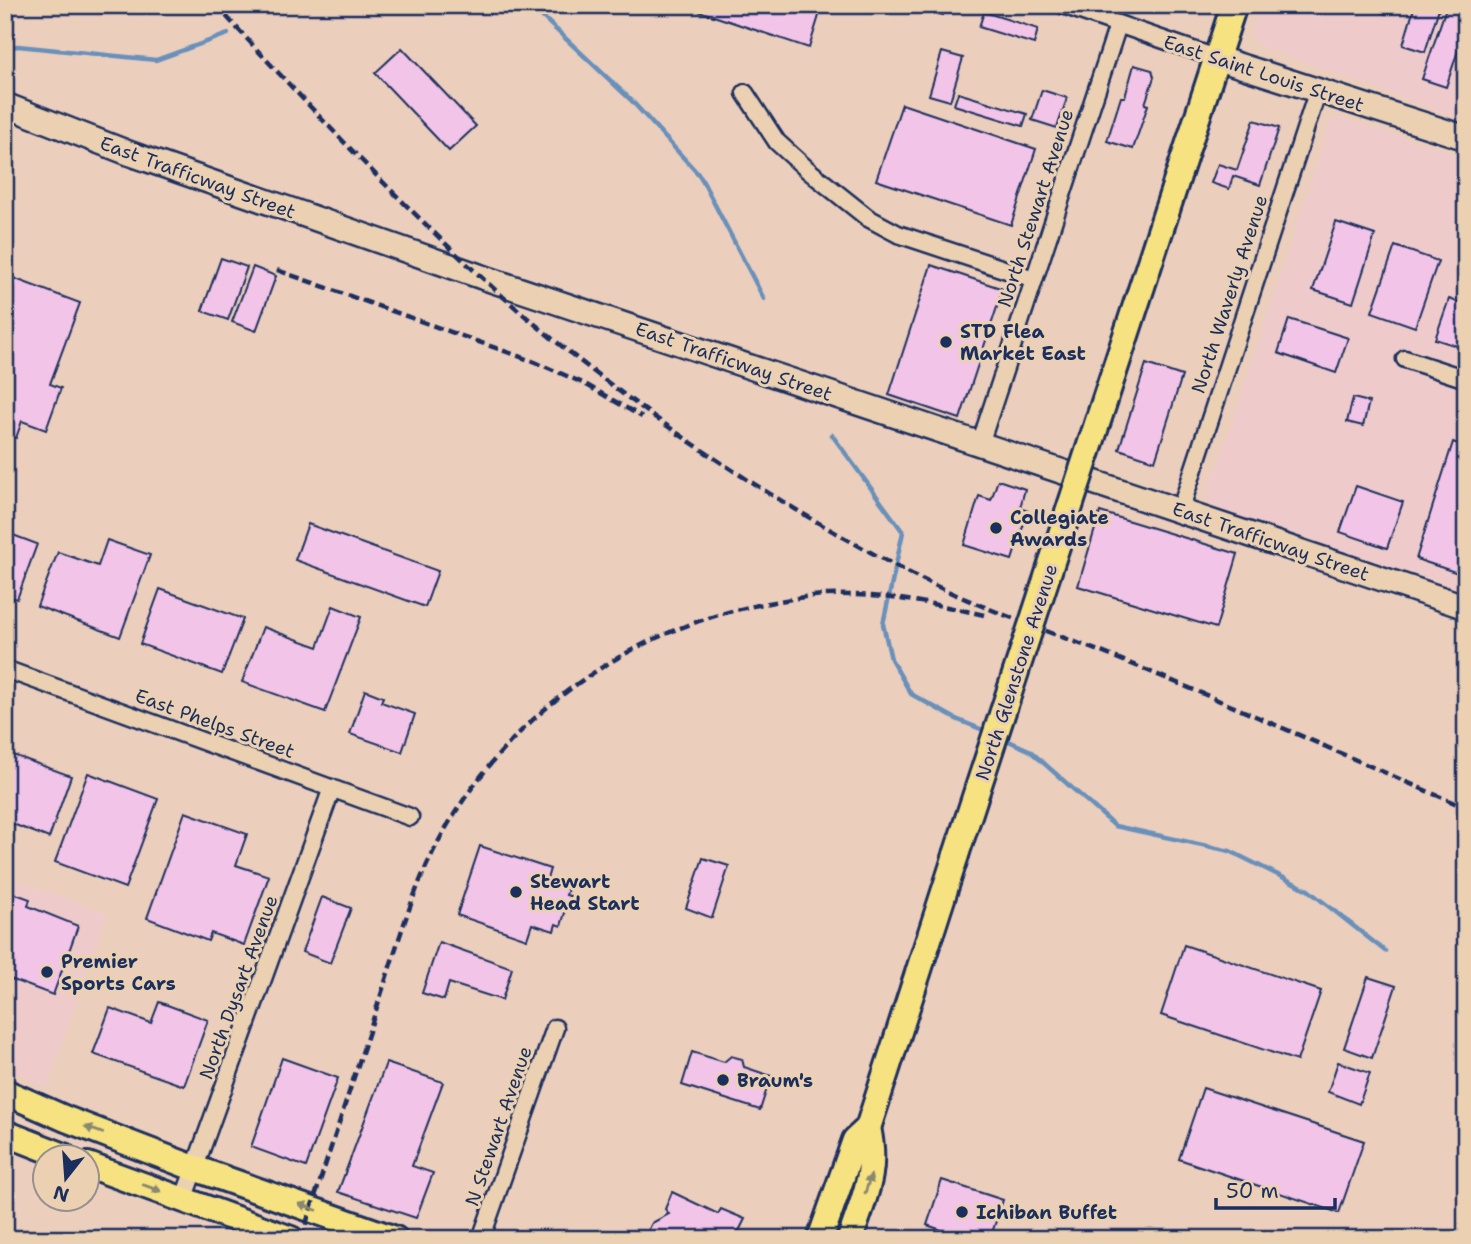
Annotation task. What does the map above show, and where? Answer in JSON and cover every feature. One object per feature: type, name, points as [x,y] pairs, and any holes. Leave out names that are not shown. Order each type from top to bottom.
[{"type":"main road","name":"North Glenstone Avenue","points":[[820,1239],[855,1140],[868,1128],[1234,5]]},
{"type":"main road","name":"East Saint Louis Street","points":[[1216,58],[1466,138]]},
{"type":"main road","name":"East Trafficway Street","points":[[5,105],[131,154],[298,213],[1181,511],[1464,600]]},
{"type":"main road","points":[[5,1092],[66,1119],[194,1168],[395,1239]]},
{"type":"main road","name":"North Glenstone Avenue","points":[[850,1239],[872,1170],[872,1147],[868,1128]]},
{"type":"main road","points":[[5,1133],[32,1144]]},
{"type":"main road","points":[[803,1239],[818,1205],[844,1166]]},
{"type":"main road","points":[[102,1170],[291,1239]]},
{"type":"street","name":"East Saint Louis Street","points":[[1063,5],[1216,58]]},
{"type":"street","name":"North Stewart Avenue","points":[[980,444],[1118,24]]},
{"type":"street","name":"North Waverly Avenue","points":[[1181,511],[1318,90]]},
{"type":"street","points":[[745,93],[777,142],[867,218],[898,234],[1034,279]]},
{"type":"street","points":[[1405,359],[1466,379]]},
{"type":"street","name":"East Phelps Street","points":[[5,669],[410,817]]},
{"type":"street","name":"North Dysart Avenue","points":[[183,1200],[332,788]]},
{"type":"street","name":"N Stewart Avenue","points":[[481,1239],[555,1028]]},
{"type":"shaded area","points":[[1260,5],[1466,5],[1466,121],[1260,46],[1253,40],[1251,31]]},
{"type":"shaded area","points":[[1341,118],[1466,157],[1466,563],[1459,584],[1454,589],[1447,589],[1221,513],[1208,502],[1209,482],[1219,463],[1330,123]]},
{"type":"shaded area","points":[[5,876],[107,913],[47,1088],[5,1066]]},
{"type":"building","points":[[681,5],[820,5],[822,6],[809,48]]},
{"type":"building","points":[[912,5],[946,5],[943,15]]},
{"type":"building","points":[[1389,5],[1386,14],[1365,7]]},
{"type":"building","points":[[1415,5],[1440,5],[1425,52],[1403,45]]},
{"type":"building","points":[[1447,5],[1466,5],[1466,26],[1446,87],[1422,79]]},
{"type":"building","points":[[984,12],[1038,29],[1034,44],[979,27]]},
{"type":"building","points":[[402,48],[476,126],[449,151],[375,73]]},
{"type":"building","points":[[942,52],[963,58],[950,101],[929,95]]},
{"type":"building","points":[[1134,65],[1152,70],[1154,77],[1133,149],[1107,141],[1121,97],[1125,97]]},
{"type":"building","points":[[1042,90],[1067,98],[1057,128],[1032,120]]},
{"type":"building","points":[[958,93],[1027,114],[1023,126],[954,105]]},
{"type":"building","points":[[902,104],[1036,149],[1011,225],[876,180]]},
{"type":"building","points":[[1254,120],[1279,128],[1260,185],[1233,176],[1229,189],[1211,183],[1218,164],[1237,170]]},
{"type":"building","points":[[1336,222],[1375,235],[1353,303],[1313,290]]},
{"type":"building","points":[[1395,246],[1438,261],[1415,327],[1372,312]]},
{"type":"building","points":[[221,258],[247,267],[228,320],[202,311]]},
{"type":"building","name":"STD Flea Market East","points":[[931,265],[1003,289],[960,419],[889,395]]},
{"type":"building","points":[[253,267],[276,276],[256,331],[232,322]]},
{"type":"building","points":[[5,275],[80,303],[50,384],[61,388],[46,430],[22,421],[16,438],[5,434]]},
{"type":"building","points":[[1449,299],[1466,305],[1466,349],[1435,339]]},
{"type":"building","points":[[1289,319],[1348,338],[1336,373],[1278,353]]},
{"type":"building","points":[[1146,364],[1182,376],[1155,461],[1119,449]]},
{"type":"building","points":[[1353,398],[1369,402],[1363,426],[1347,422]]},
{"type":"building","points":[[1453,442],[1466,447],[1466,550],[1458,573],[1416,559]]},
{"type":"building","name":"Collegiate Awards","points":[[998,480],[1025,489],[1020,508],[1028,511],[1012,560],[964,545],[979,496],[991,500]]},
{"type":"building","points":[[1356,486],[1403,502],[1387,548],[1340,532]]},
{"type":"building","points":[[1100,512],[1238,554],[1216,628],[1078,586]]},
{"type":"building","points":[[308,524],[438,571],[425,607],[295,560]]},
{"type":"building","points":[[5,532],[37,544],[17,599],[5,595]]},
{"type":"building","points":[[107,540],[150,555],[120,637],[37,606],[58,552],[98,566]]},
{"type":"building","points":[[160,589],[243,619],[222,674],[140,644]]},
{"type":"building","points":[[333,606],[361,617],[325,712],[242,682],[263,627],[318,647]]},
{"type":"building","points":[[365,690],[383,697],[381,702],[415,714],[402,752],[350,734]]},
{"type":"building","points":[[5,752],[71,776],[49,838],[5,821]]},
{"type":"building","points":[[88,773],[158,799],[125,888],[55,862]]},
{"type":"building","points":[[185,812],[247,834],[236,865],[269,876],[244,945],[211,933],[208,941],[147,918]]},
{"type":"building","name":"Stewart Head Start","points":[[480,846],[550,869],[546,882],[568,889],[566,895],[570,896],[561,926],[556,924],[554,931],[532,924],[527,939],[457,915]]},
{"type":"building","points":[[703,858],[729,866],[712,918],[686,908]]},
{"type":"building","points":[[5,890],[30,899],[28,906],[78,926],[53,995],[5,977]]},
{"type":"building","points":[[322,897],[351,908],[330,963],[302,952]]},
{"type":"building","points":[[439,942],[512,968],[502,1000],[449,983],[444,1000],[422,993]]},
{"type":"building","points":[[1184,945],[1321,991],[1297,1061],[1161,1015]]},
{"type":"building","points":[[1368,977],[1396,986],[1372,1058],[1344,1048]]},
{"type":"building","points":[[159,1002],[208,1020],[184,1086],[93,1054],[110,1008],[151,1023]]},
{"type":"building","points":[[692,1052],[724,1062],[731,1056],[742,1059],[744,1067],[771,1076],[760,1110],[682,1085]]},
{"type":"building","points":[[282,1058],[338,1078],[306,1167],[251,1147]]},
{"type":"building","points":[[1338,1062],[1370,1073],[1359,1104],[1328,1092]]},
{"type":"building","points":[[386,1063],[443,1082],[412,1166],[433,1173],[416,1218],[338,1192]]},
{"type":"building","points":[[1203,1088],[1364,1141],[1339,1213],[1179,1159]]},
{"type":"building","points":[[942,1180],[1003,1200],[990,1239],[968,1239],[927,1225]]},
{"type":"building","points":[[672,1192],[718,1214],[721,1209],[745,1219],[735,1239],[644,1239],[652,1223],[669,1214],[665,1209]]},
{"type":"waterway","points":[[249,11],[256,5]]},
{"type":"waterway","points":[[530,5],[631,100],[700,176],[764,299]]},
{"type":"waterway","points":[[5,48],[18,46],[156,60],[228,34]]},
{"type":"waterway","points":[[832,435],[903,532],[883,624],[891,659],[911,694],[956,719],[988,732]]},
{"type":"waterway","points":[[1002,738],[1029,750],[1115,826],[1230,851],[1308,890],[1385,951]]},
{"type":"railway","points":[[216,5],[345,143],[480,276],[578,359],[735,472],[846,538],[932,584],[1186,687],[1466,808]]},
{"type":"railway","points":[[277,270],[535,362],[585,384],[642,417]]},
{"type":"railway","points":[[301,1239],[404,922],[427,865],[463,801],[494,760],[530,722],[570,689],[613,661],[659,637],[707,618],[758,605],[817,596],[846,595],[886,597],[984,615]]},
{"type":"place","name":"STD Flea Market East","points":[[946,342]]},
{"type":"place","name":"Collegiate Awards","points":[[996,528]]},
{"type":"place","name":"Stewart Head Start","points":[[516,892]]},
{"type":"place","name":"Premier Sports Cars","points":[[47,972]]},
{"type":"place","name":"Braum's","points":[[723,1080]]},
{"type":"place","name":"Ichiban Buffet","points":[[962,1212]]}]
